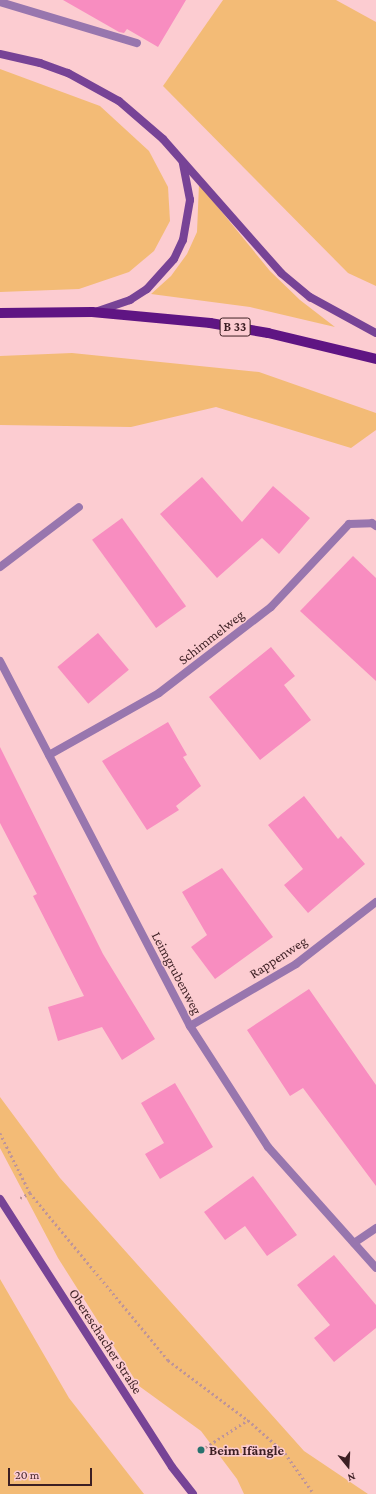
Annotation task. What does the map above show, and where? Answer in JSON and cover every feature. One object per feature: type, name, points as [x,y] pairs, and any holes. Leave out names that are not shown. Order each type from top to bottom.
[{"type":"main road","points":[[0,54],[40,63],[95,86],[142,119],[182,160],[281,273],[310,297],[376,333]]},
{"type":"main road","points":[[92,312],[118,305],[148,289],[174,259],[183,240],[190,200],[182,160]]},
{"type":"main road","name":"B 33","points":[[0,313],[92,312],[151,316],[232,327],[330,346],[376,359]]},
{"type":"main road","name":"Obereschacher Straße","points":[[0,1199],[168,1460],[193,1494]]},
{"type":"street","points":[[0,2],[138,43]]},
{"type":"street","points":[[0,567],[79,507]]},
{"type":"street","name":"Schimmelweg","points":[[49,755],[159,693],[271,607],[349,524],[374,524]]},
{"type":"street","name":"Leimgrubenweg","points":[[0,661],[190,1026],[268,1147],[376,1268]]},
{"type":"street","name":"Rappenweg","points":[[190,1026],[296,964],[376,902]]},
{"type":"street","points":[[354,1243],[376,1228]]},
{"type":"path","points":[[0,1133],[30,1193],[168,1360],[248,1420],[285,1453],[314,1494]]},
{"type":"path","points":[[201,1450],[248,1420]]},
{"type":"shaded area","points":[[223,0],[336,0],[376,22],[376,286],[348,273],[163,86]]},
{"type":"shaded area","points":[[0,69],[100,106],[149,151],[168,187],[170,221],[154,251],[129,272],[79,289],[0,292]]},
{"type":"shaded area","points":[[199,184],[270,271],[300,300],[335,327],[250,307],[151,294],[171,276],[187,254],[197,232]]},
{"type":"shaded area","points":[[72,353],[259,372],[376,413],[376,430],[351,448],[216,407],[131,427],[0,425],[0,356]]},
{"type":"shaded area","points":[[0,1097],[60,1178],[304,1451],[368,1494],[244,1494],[237,1479],[201,1431],[139,1386],[58,1258],[0,1148]]},
{"type":"shaded area","points":[[0,1279],[69,1398],[144,1494],[0,1494]]},
{"type":"building","points":[[63,0],[186,0],[158,47],[127,29],[124,33],[119,32]]},
{"type":"building","points":[[202,477],[242,522],[273,486],[310,518],[279,554],[262,538],[217,578],[160,514]]},
{"type":"building","points":[[122,518],[186,606],[156,628],[92,540]]},
{"type":"building","points":[[353,556],[376,578],[376,681],[300,611]]},
{"type":"building","points":[[98,633],[129,670],[88,704],[57,667]]},
{"type":"building","points":[[271,647],[295,676],[284,685],[311,720],[260,760],[209,697]]},
{"type":"building","points":[[168,722],[187,755],[183,757],[201,786],[176,806],[179,810],[147,830],[102,761]]},
{"type":"building","points":[[0,747],[103,954],[155,1039],[122,1060],[102,1027],[58,1041],[48,1007],[84,996],[33,896],[37,894],[0,823]]},
{"type":"building","points":[[304,796],[338,839],[341,836],[365,864],[308,913],[284,885],[303,869],[268,825]]},
{"type":"building","points":[[222,868],[273,937],[215,979],[191,947],[207,935],[182,892]]},
{"type":"building","points":[[309,989],[376,1085],[376,1186],[303,1088],[290,1096],[247,1030]]},
{"type":"building","points":[[175,1083],[213,1147],[160,1179],[145,1154],[164,1143],[141,1103]]},
{"type":"building","points":[[253,1176],[297,1235],[267,1256],[245,1226],[225,1240],[204,1212]]},
{"type":"building","points":[[334,1255],[376,1305],[376,1328],[334,1362],[314,1338],[330,1325],[297,1285]]},
{"type":"place","name":"Beim Ifängle","points":[[201,1450]]}]
